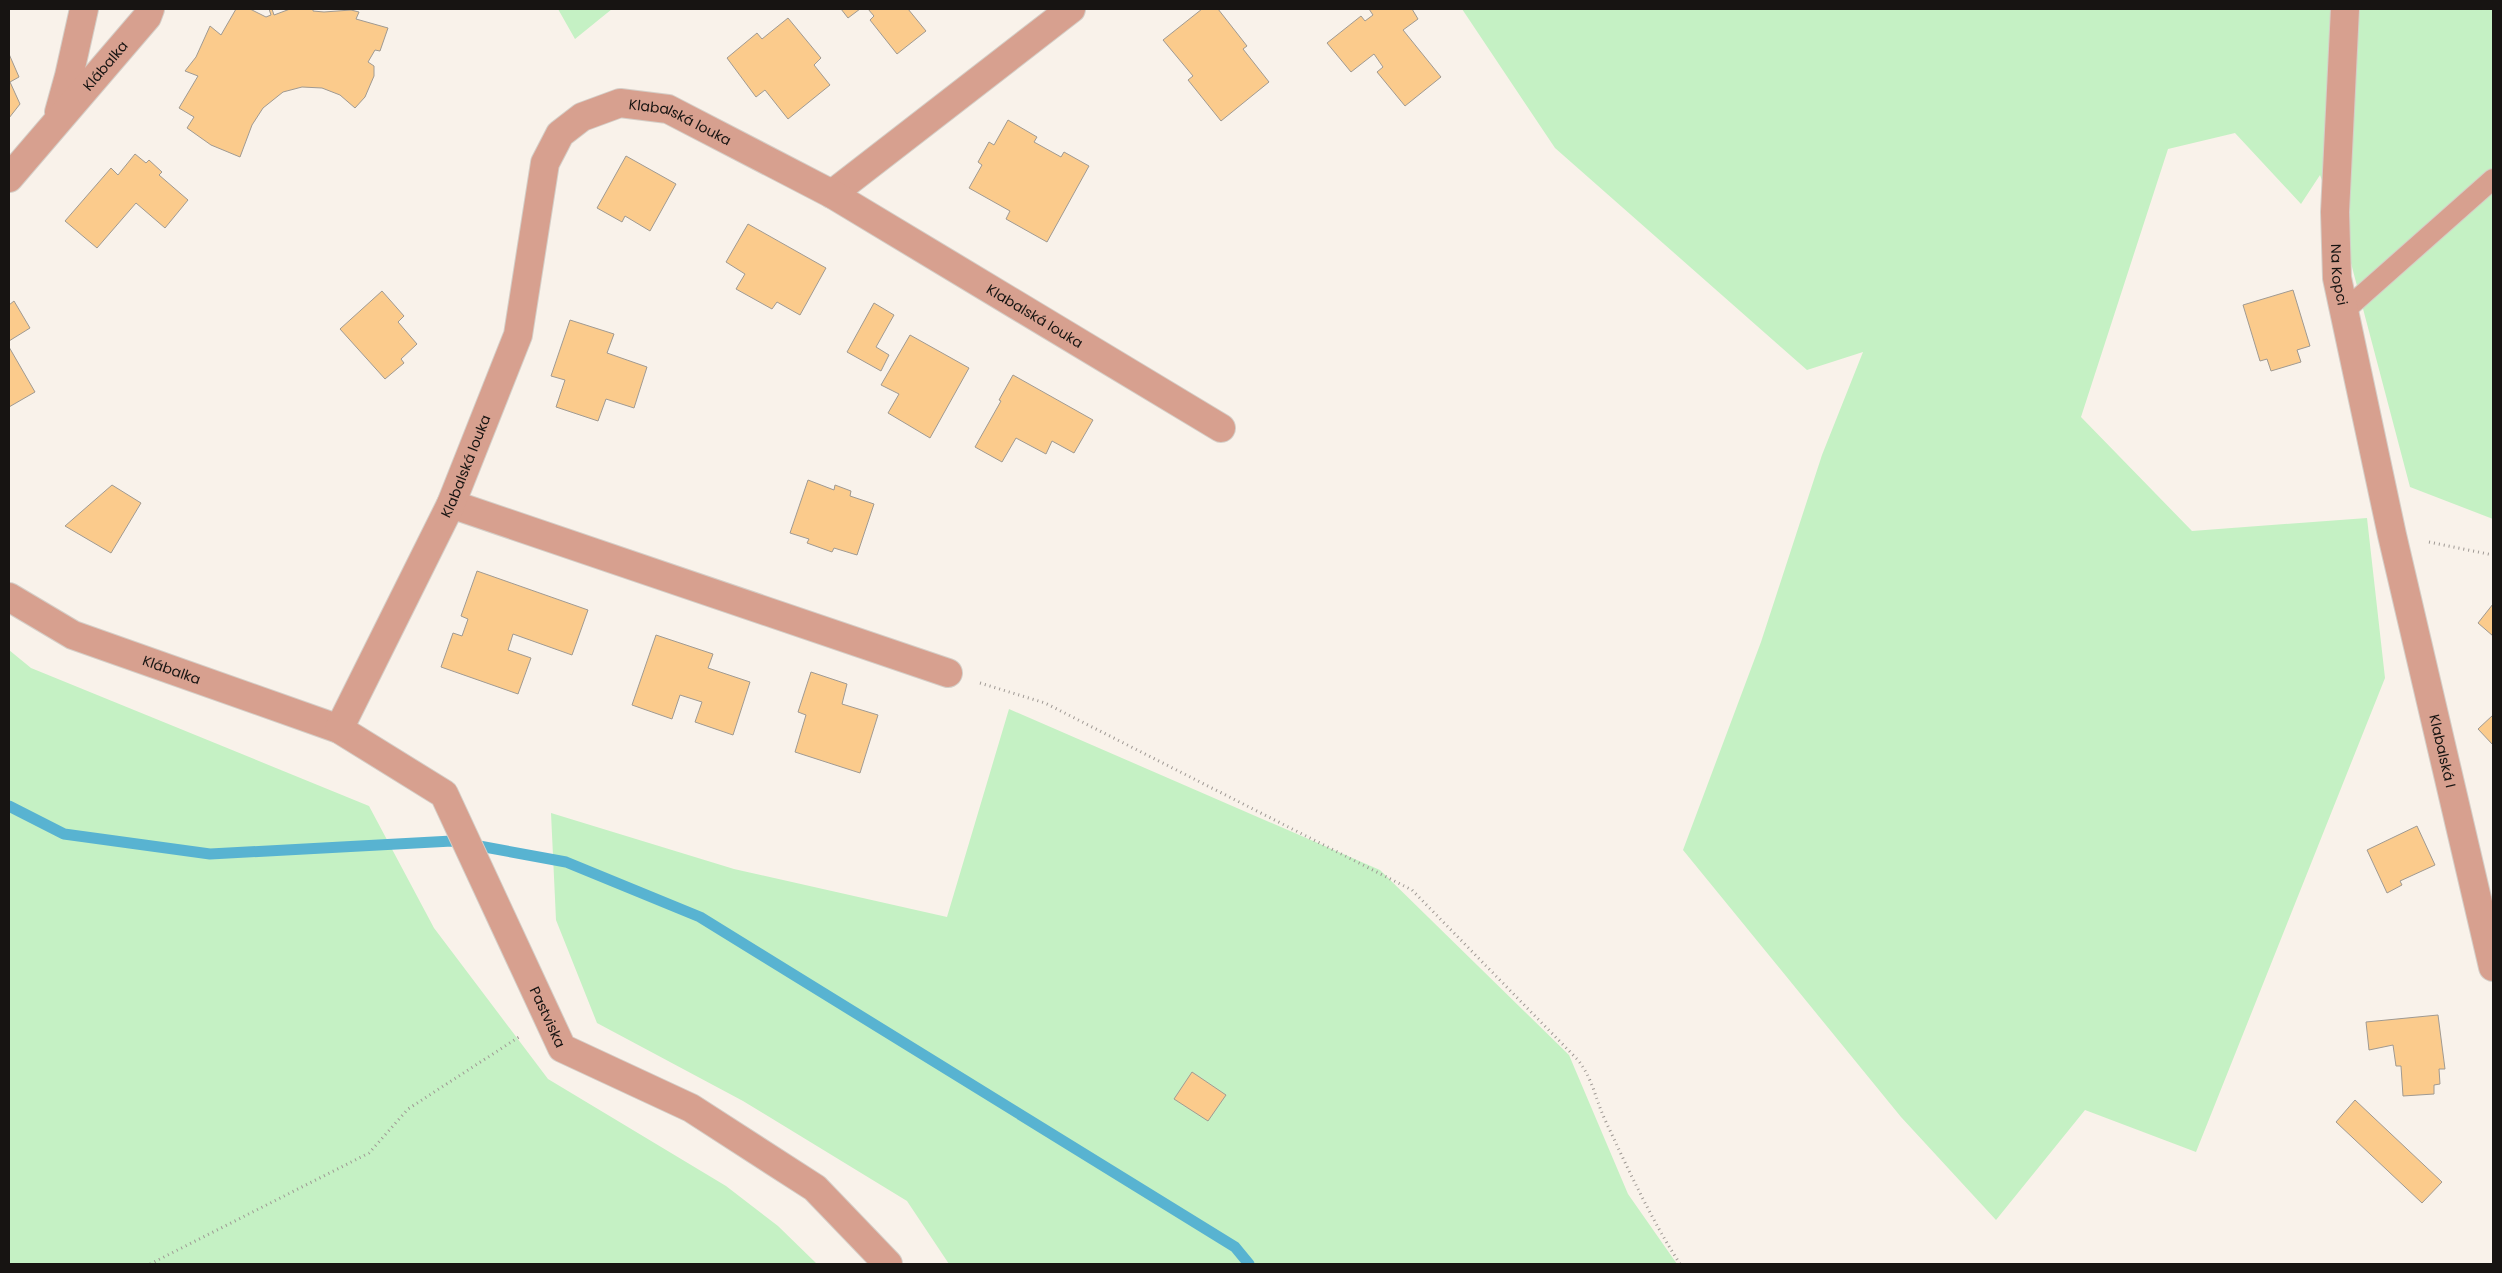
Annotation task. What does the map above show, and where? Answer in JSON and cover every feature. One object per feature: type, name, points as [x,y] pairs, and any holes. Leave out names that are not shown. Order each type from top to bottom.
[{"type":"street","name":"Klábalka","points":[[56,121],[70,76],[84,9]]},
{"type":"street","name":"Klábalka","points":[[9,178],[147,17],[150,9]]},
{"type":"street","points":[[832,194],[1071,9]]},
{"type":"street","name":"Na Kopci","points":[[2345,9],[2334,252],[2343,312],[2392,535]]},
{"type":"street","name":"Klabalská louka","points":[[339,729],[451,504],[518,335],[545,163],[560,134],[582,117],[620,103],[668,109],[832,194],[1221,428]]},
{"type":"street","points":[[451,504],[948,673]]},
{"type":"street","name":"Klabalská I","points":[[2392,535],[2493,967]]},
{"type":"street","name":"Klábalka","points":[[9,598],[73,636],[339,729]]},
{"type":"street","name":"Pastviska","points":[[339,729],[444,794],[562,1048],[691,1108],[815,1188],[888,1264]]},
{"type":"lane","points":[[2343,312],[2493,179]]},
{"type":"path","points":[[2392,535],[2493,555]]},
{"type":"path","points":[[948,673],[1046,703],[1412,890],[1578,1060],[1590,1076],[1604,1119],[1650,1215],[1680,1264]]},
{"type":"path","points":[[150,1264],[369,1153],[408,1109],[548,1019]]},
{"type":"green space","points":[[558,9],[612,9],[575,39]]},
{"type":"green space","points":[[1462,9],[2493,9],[2493,519],[2410,487],[2347,248],[2320,175],[2301,204],[2235,133],[2168,149],[2081,417],[2192,531],[2367,518],[2385,678],[2196,1152],[2085,1110],[1996,1220],[1901,1117],[1683,850],[1761,642],[1822,455],[1863,352],[1807,370],[1555,148]]},
{"type":"green space","points":[[9,650],[31,668],[369,806],[434,928],[548,1079],[726,1186],[778,1226],[817,1264],[9,1264]]},
{"type":"green space","points":[[1009,709],[1380,870],[1569,1055],[1628,1194],[1677,1264],[949,1264],[907,1201],[743,1101],[597,1023],[556,920],[551,813],[734,869],[947,917]]},
{"type":"building","points":[[236,9],[250,9],[266,17],[271,15],[269,9],[272,9],[274,15],[290,9],[313,9],[313,11],[324,12],[351,10],[359,12],[356,19],[388,28],[380,51],[375,50],[368,62],[374,66],[374,76],[365,97],[355,108],[340,95],[322,88],[302,87],[283,92],[263,108],[252,125],[240,157],[211,145],[187,128],[194,117],[179,108],[198,76],[185,71],[196,57],[210,26],[221,35]]},
{"type":"building","points":[[841,9],[860,9],[848,18]]},
{"type":"building","points":[[868,9],[908,9],[926,31],[897,54],[870,20],[874,16]]},
{"type":"building","points":[[1202,9],[1218,9],[1247,46],[1243,49],[1269,82],[1221,121],[1188,80],[1193,76],[1163,40]]},
{"type":"building","points":[[1369,9],[1412,9],[1418,19],[1403,30],[1441,77],[1405,106],[1377,72],[1383,67],[1374,54],[1351,72],[1327,43],[1361,16],[1365,21],[1373,15]]},
{"type":"building","points":[[788,18],[821,58],[814,65],[830,85],[788,119],[765,90],[756,97],[727,58],[757,33],[762,39]]},
{"type":"building","points":[[9,54],[19,77],[10,82],[20,104],[9,118]]},
{"type":"building","points":[[1008,120],[1037,137],[1034,142],[1061,157],[1064,152],[1089,166],[1047,242],[1006,219],[1010,211],[969,188],[982,165],[978,162],[989,142],[994,145]]},
{"type":"building","points":[[135,154],[146,163],[149,160],[162,172],[159,175],[188,200],[165,228],[136,203],[97,248],[65,221],[111,168],[118,175]]},
{"type":"building","points":[[626,156],[676,184],[650,231],[625,216],[622,222],[597,208]]},
{"type":"building","points":[[748,224],[826,268],[800,315],[777,302],[772,309],[736,289],[745,274],[726,262]]},
{"type":"building","points":[[2293,290],[2310,346],[2297,350],[2301,362],[2271,371],[2267,359],[2260,361],[2243,305]]},
{"type":"building","points":[[382,291],[404,316],[398,322],[417,344],[401,359],[404,363],[385,379],[340,329]]},
{"type":"building","points":[[14,301],[30,328],[9,341],[9,305]]},
{"type":"building","points":[[874,303],[894,315],[876,347],[889,355],[881,371],[847,352]]},
{"type":"building","points":[[570,320],[614,334],[607,353],[647,367],[634,408],[606,399],[598,421],[556,407],[565,380],[551,376]]},
{"type":"building","points":[[910,335],[969,368],[930,438],[888,413],[899,394],[881,385]]},
{"type":"building","points":[[9,347],[35,392],[9,407]]},
{"type":"building","points":[[1013,375],[1093,420],[1074,453],[1052,441],[1046,454],[1016,438],[1002,462],[975,447],[1001,401],[999,400]]},
{"type":"building","points":[[808,480],[834,490],[835,485],[851,491],[850,496],[874,504],[857,555],[834,548],[832,552],[807,543],[809,539],[790,533]]},
{"type":"building","points":[[112,485],[141,503],[111,553],[65,526]]},
{"type":"building","points":[[477,571],[588,610],[572,655],[513,634],[508,650],[531,658],[518,694],[441,667],[453,633],[462,636],[468,619],[461,616]]},
{"type":"building","points":[[2493,604],[2493,636],[2478,623]]},
{"type":"building","points":[[656,635],[713,654],[708,668],[750,682],[733,735],[695,722],[702,702],[680,695],[672,719],[632,705]]},
{"type":"building","points":[[811,672],[847,684],[842,704],[878,715],[860,773],[795,752],[806,715],[798,712]]},
{"type":"building","points":[[2493,715],[2493,745],[2478,729]]},
{"type":"building","points":[[2417,826],[2435,865],[2400,881],[2402,885],[2387,893],[2367,850]]},
{"type":"building","points":[[2438,1015],[2445,1069],[2439,1069],[2440,1084],[2434,1085],[2434,1094],[2403,1096],[2401,1066],[2396,1066],[2393,1045],[2369,1050],[2366,1022]]},
{"type":"building","points":[[1192,1072],[1226,1095],[1208,1121],[1174,1099]]},
{"type":"building","points":[[2355,1100],[2442,1182],[2422,1203],[2336,1122]]},
{"type":"waterway","points":[[9,806],[64,834],[210,854],[452,841],[566,862],[700,917],[1235,1247],[1249,1264]]}]
